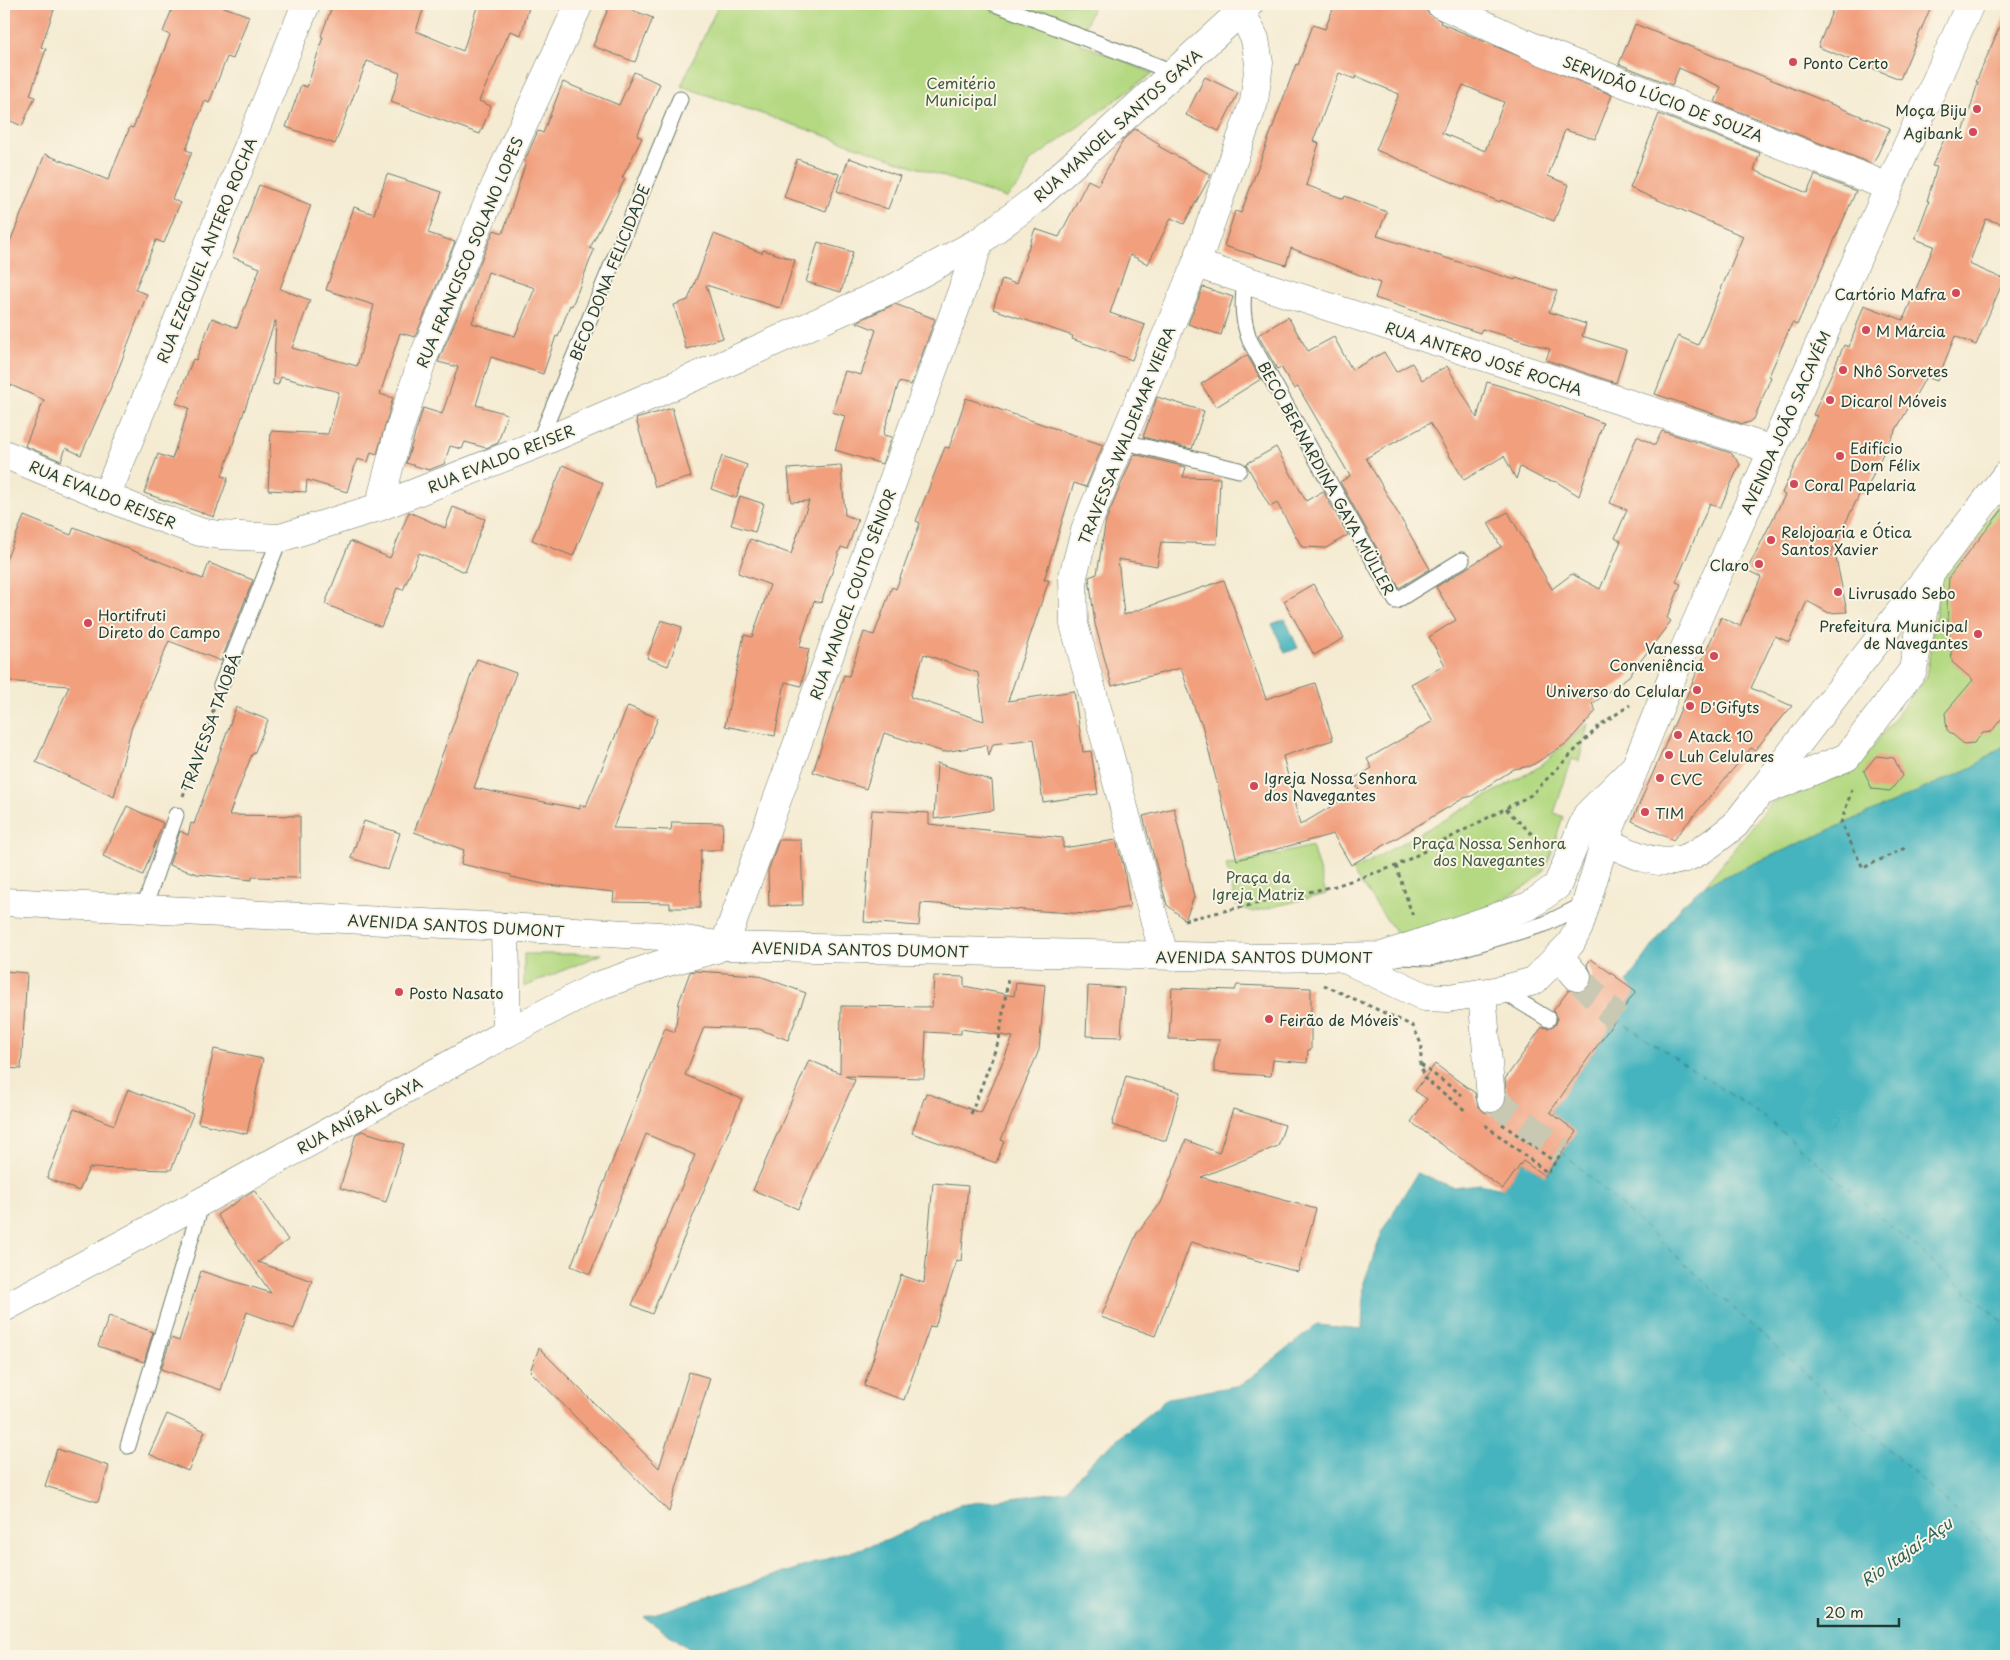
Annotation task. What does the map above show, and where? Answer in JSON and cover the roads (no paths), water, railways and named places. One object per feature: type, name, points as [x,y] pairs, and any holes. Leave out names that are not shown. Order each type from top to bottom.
[{"type":"street","name":"RUA EZEQUIEL ANTERO ROCHA","points":[[106,497],[306,4]]},
{"type":"street","name":"RUA FRANCISCO SOLANO LOPES","points":[[379,506],[397,437],[423,358],[496,184],[579,4]]},
{"type":"street","name":"SERVIDÃO LÚCIO DE SOUZA","points":[[1440,4],[1542,51],[1889,187]]},
{"type":"street","name":"AVENIDA JOÃO SACAVÉM","points":[[1340,957],[1425,997],[1448,998],[1491,992],[1534,981],[1560,957],[1571,943],[1605,841],[1672,677],[1970,4]]},
{"type":"street","name":"RUA MANOEL SANTOS GAYA","points":[[980,241],[1033,201],[1176,73],[1245,8]]},
{"type":"street","name":"TRAVESSA WALDEMAR VIEIRA","points":[[1164,955],[1074,624],[1073,576],[1083,536],[1196,264],[1254,102],[1259,63],[1255,39],[1245,8]]},
{"type":"street","name":"RUA EVALDO REISER","points":[[4,454],[106,497],[200,532],[280,538],[379,506],[538,444],[896,287],[980,241]]},
{"type":"street","name":"RUA MANOEL COUTO SÊNIOR","points":[[724,946],[980,241]]},
{"type":"street","name":"RUA ANTERO JOSÉ ROCHA","points":[[1196,264],[1774,450]]},
{"type":"street","points":[[1605,841],[1635,856],[1656,862],[1680,861],[1704,851],[1735,825],[2006,475]]},
{"type":"street","points":[[1761,792],[1847,757],[1913,670],[1930,573]]},
{"type":"street","name":"AVENIDA SANTOS DUMONT","points":[[4,902],[505,926],[660,936],[724,946],[1269,958],[1382,956],[1529,906],[1557,886],[1587,815],[1635,767]]},
{"type":"street","points":[[505,926],[507,1033]]},
{"type":"street","name":"RUA ANÍBAL GAYA","points":[[4,1308],[202,1202],[507,1033],[595,987],[661,964],[724,946]]},
{"type":"street","points":[[1560,957],[1577,977]]},
{"type":"street","points":[[1491,992],[1491,1098]]},
{"type":"lane","points":[[995,4],[1176,73]]},
{"type":"lane","name":"BECO DONA FELICIDADE","points":[[538,444],[680,99]]},
{"type":"lane","name":"BECO BERNARDINA GAYA MÜLLER","points":[[1245,281],[1242,301],[1243,322],[1250,341],[1396,601],[1462,560]]},
{"type":"lane","points":[[1121,441],[1239,470]]},
{"type":"lane","name":"TRAVESSA TAIOBÁ","points":[[221,686],[280,538]]},
{"type":"lane","points":[[144,908],[176,815]]},
{"type":"lane","points":[[1382,956],[1430,958],[1545,924],[1585,904]]},
{"type":"lane","points":[[1491,992],[1548,1019]]},
{"type":"lane","points":[[128,1446],[202,1202]]},
{"type":"water","points":[[1285,619],[1298,648],[1285,653],[1272,624]]},
{"type":"water","name":"Rio Itajaí-Açu","points":[[2006,744],[2006,1656],[692,1656],[693,1652],[644,1617],[888,1540],[959,1505],[1065,1491],[1097,1456],[1168,1398],[1241,1385],[1317,1325],[1362,1329],[1364,1282],[1384,1228],[1417,1173],[1453,1187],[1480,1184],[1503,1189],[1523,1161],[1545,1176],[1548,1173],[1577,1132],[1550,1112],[1636,992],[1627,982],[1682,905],[1705,885],[1973,767]]},
{"type":"tunnel","points":[[1577,977],[1617,1019]]},
{"type":"tunnel","points":[[1491,1098],[1562,1152]]},
{"type":"place","name":"Ponto Certo","points":[[1793,62]]},
{"type":"place","name":"Moça Biju","points":[[1977,109]]},
{"type":"place","name":"Agibank","points":[[1973,132]]},
{"type":"place","name":"Cartório Mafra","points":[[1956,293]]},
{"type":"place","name":"M Márcia","points":[[1866,330]]},
{"type":"place","name":"Nhô Sorvetes","points":[[1843,370]]},
{"type":"place","name":"Dicarol Móveis","points":[[1830,400]]},
{"type":"place","name":"Edifício Dom Félix","points":[[1840,456]]},
{"type":"place","name":"Coral Papelaria","points":[[1794,484]]},
{"type":"place","name":"Relojoaria e Ótica Santos Xavier","points":[[1771,540]]},
{"type":"place","name":"Claro","points":[[1759,564]]},
{"type":"place","name":"Livrusado Sebo","points":[[1838,592]]},
{"type":"place","name":"Hortifruti Direto do Campo","points":[[88,623]]},
{"type":"place","name":"Prefeitura Municipal de Navegantes","points":[[1978,634]]},
{"type":"place","name":"Vanessa Conveniência","points":[[1714,656]]},
{"type":"place","name":"Universo do Celular","points":[[1697,690]]},
{"type":"place","name":"D'Gifyts","points":[[1690,706]]},
{"type":"place","name":"Atack 10","points":[[1678,735]]},
{"type":"place","name":"Luh Celulares","points":[[1669,755]]},
{"type":"place","name":"CVC","points":[[1660,778]]},
{"type":"place","name":"Igreja Nossa Senhora dos Navegantes","points":[[1254,786]]},
{"type":"place","name":"TIM","points":[[1645,812]]},
{"type":"place","name":"Posto Nasato","points":[[399,992]]},
{"type":"place","name":"Feirão de Móveis","points":[[1269,1019]]},
{"type":"park label","name":"Cemitério Municipal","points":[[961,90]]},
{"type":"park label","name":"Praça Nossa Senhora dos Navegantes","points":[[1489,850]]},
{"type":"park label","name":"Praça da Igreja Matriz","points":[[1258,884]]}]
